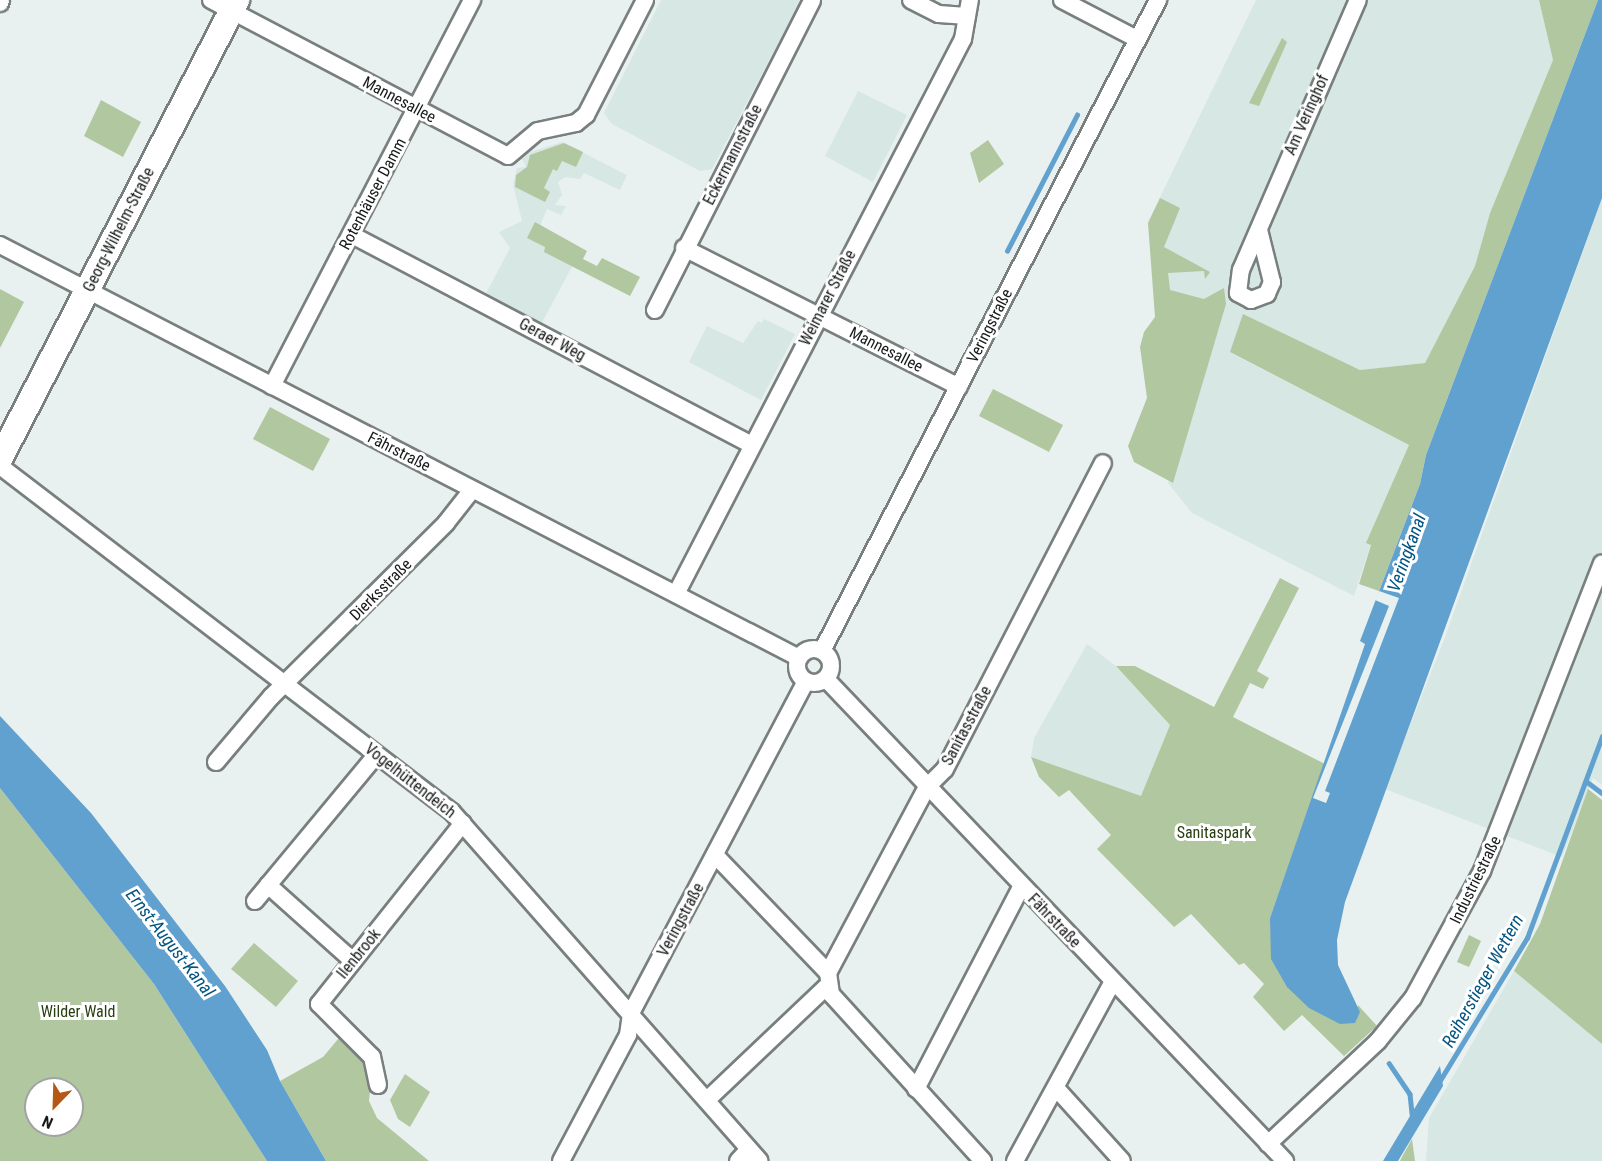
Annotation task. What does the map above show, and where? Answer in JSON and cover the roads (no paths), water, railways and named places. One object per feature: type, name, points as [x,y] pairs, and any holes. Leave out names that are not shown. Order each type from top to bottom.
[{"type":"street","name":"Mannesallee","points":[[211,0],[235,5],[417,110],[508,156],[538,131],[576,123],[586,115],[645,0]]},
{"type":"street","name":"Rotenhäuser Damm","points":[[272,386],[472,0]]},
{"type":"street","name":"Eckermannstraße","points":[[655,310],[684,248],[812,0]]},
{"type":"street","points":[[911,0],[939,14],[969,8]]},
{"type":"street","points":[[1062,0],[1137,39]]},
{"type":"street","name":"Veringstraße","points":[[822,651],[1158,0]]},
{"type":"street","name":"Am Veringhof","points":[[1259,230],[1358,0]]},
{"type":"street","name":"Georg-Wilhelm-Straße","points":[[0,459],[235,5]]},
{"type":"street","name":"Weimarer Straße","points":[[676,594],[963,39],[969,8]]},
{"type":"street","name":"Geraer Weg","points":[[352,234],[752,445]]},
{"type":"street","name":"Fährstraße","points":[[0,245],[799,658]]},
{"type":"street","name":"Mannesallee","points":[[684,248],[959,387]]},
{"type":"street","name":"Sanitasstraße","points":[[708,1099],[828,979],[927,787],[945,769],[1103,463]]},
{"type":"street","name":"Vogelhüttendeich","points":[[0,466],[463,823],[708,1099],[749,1157]]},
{"type":"street","name":"Dierksstraße","points":[[216,762],[284,685],[462,507],[472,490]]},
{"type":"street","name":"Industriestraße","points":[[1275,1155],[1378,1041],[1413,998],[1482,872],[1602,564]]},
{"type":"street","points":[[809,650],[822,651],[831,664],[826,679],[816,684],[806,681],[798,671],[799,658],[809,650]]},
{"type":"street","name":"Fährstraße","points":[[826,679],[1275,1155]]},
{"type":"street","name":"Veringstraße","points":[[561,1161],[628,1035],[631,1013],[806,681]]},
{"type":"street","points":[[255,901],[376,755]]},
{"type":"street","name":"Ilenbrook","points":[[378,1085],[372,1057],[319,1004],[463,823]]},
{"type":"street","points":[[715,855],[828,979],[831,994],[983,1161]]},
{"type":"street","points":[[268,885],[353,961]]},
{"type":"street","points":[[916,1089],[1021,887]]},
{"type":"street","points":[[1015,1161],[1112,982]]},
{"type":"street","points":[[1056,1088],[1122,1161]]},
{"type":"water","name":"Veringkanal","points":[[1598,0],[1602,0],[1602,198],[1345,902],[1337,940],[1338,965],[1360,1012],[1355,1023],[1340,1024],[1309,1008],[1287,987],[1271,959],[1270,918],[1365,644],[1360,641],[1420,484],[1426,455]]},
{"type":"water","name":"Ernst-August-Kanal","points":[[0,716],[91,813],[225,986],[267,1050],[280,1081],[326,1161],[267,1161],[154,984],[0,788]]},
{"type":"water","points":[[1440,1066],[1443,1086],[1398,1161],[1383,1161]]},
{"type":"waterway","points":[[1007,251],[1077,115]]},
{"type":"waterway","name":"Reiherstieger Wettern","points":[[1439,1082],[1527,938],[1602,736]]},
{"type":"waterway","points":[[1586,781],[1602,793]]},
{"type":"waterway","points":[[1389,1063],[1410,1094],[1412,1114]]},
{"type":"park label","name":"Sanitaspark","points":[[1214,833]]},
{"type":"park label","name":"Wilder Wald","points":[[78,1012]]}]
